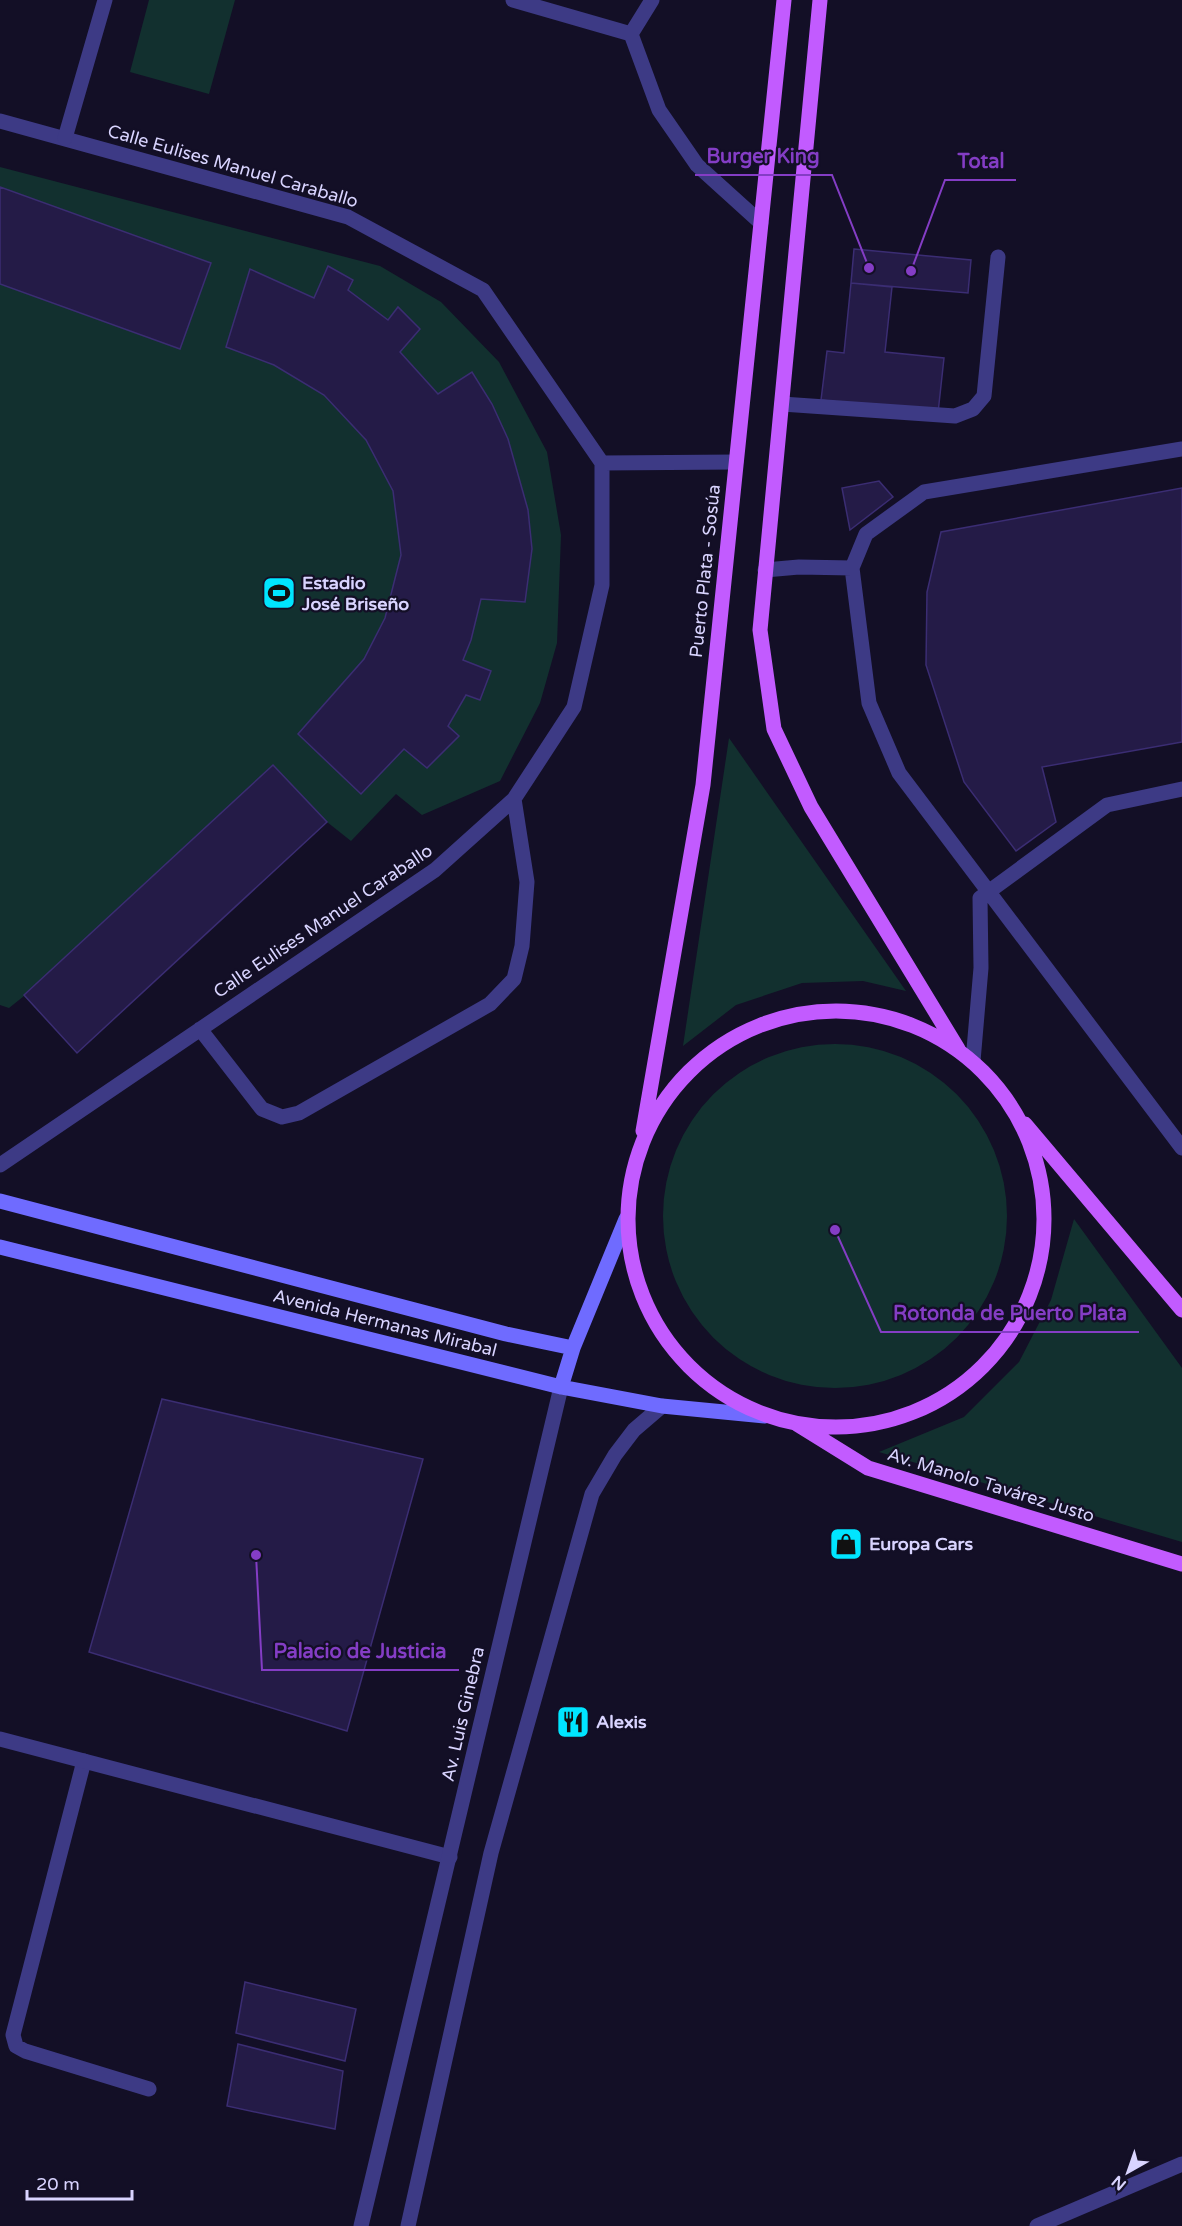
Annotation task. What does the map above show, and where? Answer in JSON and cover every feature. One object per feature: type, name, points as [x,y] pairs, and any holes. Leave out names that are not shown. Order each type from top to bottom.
[{"type":"main road","name":"Puerto Plata - Sosúa","points":[[641,1142],[703,786],[783,0]]},
{"type":"main road","points":[[820,0],[760,630],[774,729],[811,807],[958,1049]]},
{"type":"main road","points":[[1017,1115],[1041,1179],[1044,1246],[1024,1312],[992,1358],[985,1367],[930,1407],[865,1426],[797,1424],[765,1416],[709,1385],[665,1339],[637,1282],[626,1219],[630,1180],[641,1142],[673,1088],[719,1045],[777,1018],[839,1010],[902,1021],[958,1049],[973,1061],[1182,1310]]},
{"type":"main road","name":"Avenida Hermanas Mirabal","points":[[0,1201],[506,1334],[573,1348]]},
{"type":"main road","name":"Av. Luis Ginebra","points":[[561,1387],[573,1348],[626,1219]]},
{"type":"main road","name":"Avenida Hermanas Mirabal","points":[[0,1247],[561,1387],[662,1406],[765,1416]]},
{"type":"main road","name":"Av. Manolo Tavárez Justo","points":[[797,1424],[868,1468],[1182,1564]]},
{"type":"street","points":[[65,138],[105,0]]},
{"type":"street","points":[[513,0],[631,34]]},
{"type":"street","points":[[631,34],[652,0]]},
{"type":"street","points":[[631,34],[659,110],[697,165],[761,223]]},
{"type":"street","name":"Calle Eulises Manuel Caraballo","points":[[0,121],[348,217],[483,290],[602,463],[602,585],[574,707],[514,799],[435,870],[0,1166]]},
{"type":"street","points":[[782,404],[955,416],[974,409],[984,396],[998,257]]},
{"type":"street","points":[[1182,449],[924,492],[866,534],[852,568],[869,703],[899,773],[1182,1148]]},
{"type":"street","points":[[602,463],[736,462]]},
{"type":"street","points":[[765,570],[799,567],[852,568]]},
{"type":"street","points":[[973,1061],[981,968],[980,898],[1107,805],[1182,789]]},
{"type":"street","points":[[200,1029],[262,1109],[282,1117],[299,1113],[490,1004],[514,979],[522,946],[527,882],[514,799]]},
{"type":"street","name":"Av. Luis Ginebra","points":[[361,2226],[561,1387]]},
{"type":"street","points":[[408,2226],[491,1853],[592,1494],[615,1455],[634,1430],[662,1406]]},
{"type":"street","points":[[0,1739],[450,1857]]},
{"type":"street","points":[[84,1761],[13,2035],[16,2046],[25,2051],[149,2089]]},
{"type":"street","points":[[1037,2226],[1182,2164]]},
{"type":"green space","points":[[149,0],[235,0],[209,94],[130,72]]},
{"type":"green space","name":"Estadio José Briseño","points":[[0,167],[380,266],[441,302],[499,362],[547,452],[561,535],[557,643],[540,703],[500,781],[422,815],[396,794],[351,841],[327,822],[77,1053],[24,996],[9,1008],[0,1005]]},
{"type":"green space","points":[[729,738],[906,991],[863,981],[802,983],[736,1005],[683,1046]]},
{"type":"green space","points":[[835,1044],[869,1048],[901,1057],[944,1083],[968,1107],[994,1150],[1003,1182],[1007,1216],[1003,1250],[994,1282],[968,1325],[944,1349],[901,1375],[869,1384],[835,1388],[801,1384],[769,1375],[726,1349],[702,1325],[676,1282],[667,1250],[663,1216],[667,1182],[676,1150],[702,1107],[726,1083],[769,1057],[801,1048]]},
{"type":"green space","points":[[1074,1219],[1182,1368],[1182,1542],[879,1452],[964,1417],[1019,1362],[1051,1300]]},
{"type":"building","points":[[0,187],[211,263],[180,349],[0,284]]},
{"type":"building","points":[[854,249],[971,260],[968,293],[851,283]]},
{"type":"building","points":[[328,266],[353,280],[348,290],[388,320],[398,307],[420,329],[400,352],[438,394],[472,372],[492,404],[508,439],[528,510],[532,549],[525,602],[481,599],[471,640],[463,660],[491,671],[480,700],[466,695],[448,726],[459,736],[427,768],[404,749],[361,794],[298,734],[364,659],[385,618],[401,555],[393,491],[366,440],[324,395],[274,365],[226,347],[250,269],[314,298]]},
{"type":"building","points":[[851,283],[892,287],[885,352],[944,358],[938,413],[821,400],[827,351],[844,353]]},
{"type":"building","points":[[879,481],[893,497],[850,530],[842,488]]},
{"type":"building","points":[[1182,488],[1182,742],[1042,767],[1056,822],[1016,851],[964,782],[926,665],[927,592],[941,532]]},
{"type":"building","points":[[273,765],[327,822],[77,1053],[24,995]]},
{"type":"building","points":[[162,1399],[423,1459],[347,1731],[89,1652]]},
{"type":"building","points":[[245,1982],[356,2009],[345,2061],[236,2033]]},
{"type":"building","points":[[238,2044],[343,2071],[335,2129],[227,2106]]},
{"type":"place","name":"Burger King","points":[[869,268]]},
{"type":"place","name":"Total","points":[[911,271]]},
{"type":"place","name":"Estadio José Briseño","points":[[279,593]]},
{"type":"place","name":"Rotonda de Puerto Plata","points":[[835,1230]]},
{"type":"place","name":"Europa Cars","points":[[846,1544]]},
{"type":"place","name":"Palacio de Justicia","points":[[256,1555]]},
{"type":"place","name":"Alexis","points":[[573,1722]]}]
